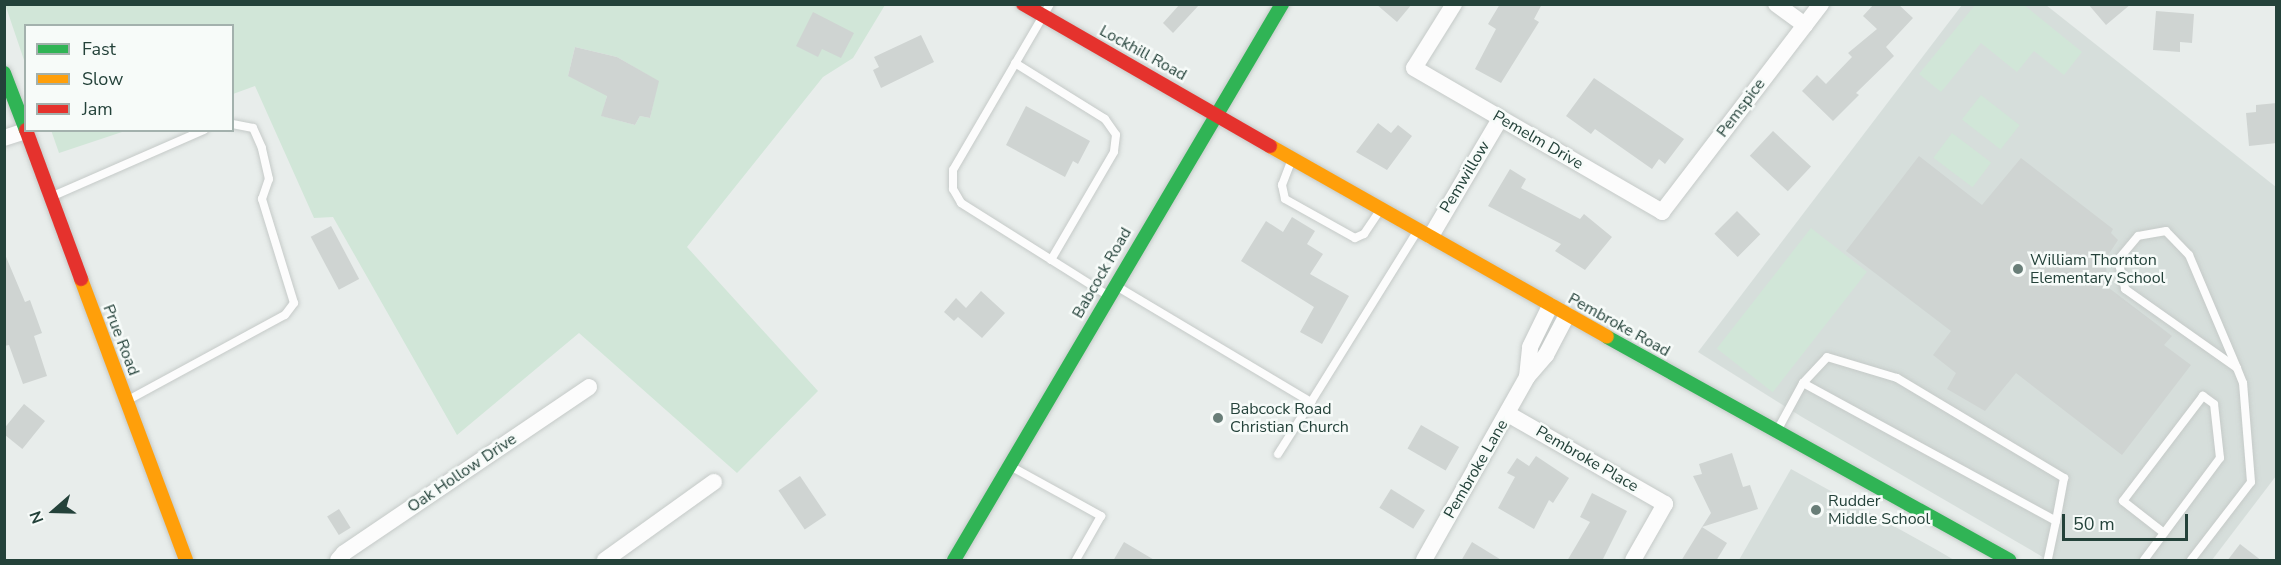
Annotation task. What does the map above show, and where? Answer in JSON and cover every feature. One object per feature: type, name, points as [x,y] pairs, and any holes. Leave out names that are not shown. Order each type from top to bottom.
[{"type":"main road","name":"Lockhill Road","points":[[1023,4],[1046,10],[1216,113]]},
{"type":"main road","name":"Babcock Road","points":[[954,561],[1282,4]]},
{"type":"main road","name":"Prue Road","points":[[4,73],[10,104],[24,127]]},
{"type":"main road","name":"Pembroke Road","points":[[1216,113],[1292,159],[1550,306],[2009,561]]},
{"type":"main road","name":"Prue Road","points":[[27,132],[186,561]]},
{"type":"street","name":"Pemelm Drive","points":[[1454,4],[1414,68],[1662,212]]},
{"type":"street","points":[[1776,4],[1805,25]]},
{"type":"street","name":"Pemspice","points":[[1662,212],[1821,4]]},
{"type":"street","name":"Pemwillow","points":[[1425,233],[1500,119]]},
{"type":"street","points":[[4,138],[24,131]]},
{"type":"street","name":"Pembroke Lane","points":[[1527,377],[1530,347],[1550,306]]},
{"type":"street","name":"Pembroke Lane","points":[[1424,561],[1527,377],[1546,355],[1567,315]]},
{"type":"street","name":"Oak Hollow Drive","points":[[338,561],[344,553],[589,387]]},
{"type":"street","name":"Pembroke Place","points":[[1508,414],[1665,504],[1633,561]]},
{"type":"street","points":[[605,561],[714,482]]},
{"type":"lane","points":[[1046,10],[953,170],[953,189],[961,203],[1051,260],[1112,290],[1311,402]]},
{"type":"lane","points":[[1015,63],[1105,119],[1116,135],[1114,152],[1051,260]]},
{"type":"lane","points":[[127,401],[285,315],[294,303],[262,199],[269,179],[261,148],[253,128],[234,124]]},
{"type":"lane","points":[[50,197],[199,132]]},
{"type":"lane","points":[[1292,159],[1282,185],[1285,199],[1354,237],[1364,234],[1381,208]]},
{"type":"lane","points":[[2192,561],[2251,482],[2243,383],[2237,368],[2189,255],[2166,231],[2138,236],[2118,260],[2125,289],[2237,368]]},
{"type":"lane","points":[[1278,454],[1425,233]]},
{"type":"lane","points":[[1776,432],[1803,383],[1827,357],[1897,378],[2064,478],[2048,561]]},
{"type":"lane","points":[[1803,383],[2056,521]]},
{"type":"lane","points":[[2144,561],[2220,458],[2214,404],[2203,396],[2123,501],[2164,533]]},
{"type":"lane","points":[[1009,465],[1101,516],[1076,561]]},
{"type":"shaded area","name":"William Thornton Elementary School","points":[[1962,5],[2046,5],[2276,187],[2276,476],[2212,560],[2048,560],[1802,417],[1698,352]]},
{"type":"shaded area","name":"Rudder Middle School","points":[[1791,469],[1937,550],[1954,560],[1739,560]]},
{"type":"green space","points":[[5,4],[885,5],[853,58],[823,77],[687,247],[818,391],[737,473],[579,333],[457,435],[333,217],[314,218],[255,86],[234,94],[234,24],[24,24],[24,60]],"holes":[[[575,47],[617,57],[658,81],[650,118],[640,116],[635,125],[602,116],[611,79],[568,76]]]},
{"type":"green space","points":[[1975,5],[2024,5],[2082,52],[2064,75],[2034,51],[2017,72],[1981,43],[1941,92],[1919,74]]},
{"type":"green space","points":[[1981,95],[2020,125],[2001,150],[1962,119]]},
{"type":"green space","points":[[52,132],[122,132],[59,153]]},
{"type":"green space","points":[[1952,133],[1991,162],[1972,187],[1933,158]]},
{"type":"green space","points":[[1811,228],[1867,272],[1773,392],[1717,349]]},
{"type":"building","points":[[1180,4],[1200,4],[1173,33],[1163,23]]},
{"type":"building","points":[[1376,4],[1412,4],[1397,22]]},
{"type":"building","points":[[1500,4],[1542,4],[1534,19],[1539,22],[1501,83],[1475,69],[1496,29],[1488,24]]},
{"type":"building","points":[[1874,4],[1898,4],[1913,18],[1886,47],[1894,56],[1856,93],[1859,95],[1833,121],[1802,91],[1817,75],[1826,84],[1852,57],[1848,53],[1877,29],[1863,16]]},
{"type":"building","points":[[2088,4],[2131,4],[2106,25]]},
{"type":"building","points":[[2156,11],[2194,14],[2192,43],[2180,42],[2180,52],[2153,50]]},
{"type":"building","points":[[813,12],[854,33],[841,58],[822,49],[818,57],[796,46]]},
{"type":"building","points":[[921,35],[934,62],[881,88],[873,70],[879,67],[874,57]]},
{"type":"building","points":[[575,47],[617,57],[659,81],[650,118],[640,116],[635,125],[601,116],[607,96],[568,76]]},
{"type":"building","points":[[1594,78],[1684,139],[1665,164],[1659,159],[1652,169],[1595,129],[1591,134],[1566,116]]},
{"type":"building","points":[[2277,103],[2277,143],[2249,146],[2246,113],[2256,112],[2256,105]]},
{"type":"building","points":[[1026,106],[1090,141],[1078,164],[1073,161],[1065,177],[1006,145]]},
{"type":"building","points":[[1378,123],[1391,133],[1398,125],[1412,136],[1387,170],[1356,152]]},
{"type":"building","points":[[1773,131],[1811,166],[1788,191],[1750,156]]},
{"type":"building","points":[[1919,156],[1982,205],[2021,158],[2113,229],[2111,233],[2118,240],[2105,260],[2109,288],[2172,336],[2164,345],[2191,365],[2122,455],[2016,373],[1985,411],[1947,389],[1956,373],[1933,355],[1951,331],[1846,251]]},
{"type":"building","points":[[1510,169],[1526,179],[1521,188],[1580,219],[1584,214],[1612,237],[1585,270],[1555,251],[1561,244],[1488,206]]},
{"type":"building","points":[[1737,211],[1760,234],[1738,257],[1714,234]]},
{"type":"building","points":[[1292,217],[1315,231],[1307,244],[1323,254],[1310,274],[1349,296],[1322,344],[1300,332],[1314,307],[1241,261],[1266,221],[1283,232]]},
{"type":"building","points":[[331,226],[359,279],[339,290],[311,237]]},
{"type":"building","points":[[4,252],[25,302],[30,300],[42,333],[34,336],[47,376],[23,384],[9,345],[4,346]]},
{"type":"building","points":[[981,291],[1005,313],[982,338],[958,317],[954,321],[944,312],[956,298],[966,308]]},
{"type":"building","points":[[24,404],[45,421],[22,449],[4,434],[4,429]]},
{"type":"building","points":[[1421,425],[1459,447],[1446,470],[1408,448]]},
{"type":"building","points":[[1732,453],[1743,487],[1750,485],[1758,509],[1702,527],[1711,513],[1693,476],[1702,474],[1699,464]]},
{"type":"building","points":[[1536,456],[1569,478],[1553,503],[1549,500],[1534,529],[1498,508],[1515,477],[1507,473],[1517,458],[1529,466]]},
{"type":"building","points":[[800,476],[826,515],[805,530],[778,491]]},
{"type":"building","points":[[1391,489],[1425,510],[1413,529],[1379,508]]},
{"type":"building","points":[[1592,493],[1627,511],[1602,561],[1567,561],[1590,522],[1580,517]]},
{"type":"building","points":[[339,509],[351,528],[339,535],[327,516]]},
{"type":"building","points":[[1702,527],[1727,543],[1716,561],[1681,561]]},
{"type":"building","points":[[1124,542],[1156,561],[1113,561]]},
{"type":"building","points":[[1472,542],[1503,561],[1461,561]]},
{"type":"building","points":[[2240,544],[2262,561],[2227,561]]},
{"type":"traffic: fast","points":[[954,560],[1282,4]]},
{"type":"traffic: fast","points":[[4,73],[24,125]]},
{"type":"traffic: fast","points":[[1607,337],[2009,560]]},
{"type":"traffic: slow","points":[[1270,146],[1607,337]]},
{"type":"traffic: slow","points":[[81,279],[186,560]]},
{"type":"traffic: jam","points":[[1023,4],[1270,146]]},
{"type":"traffic: jam","points":[[27,132],[81,279]]},
{"type":"place","name":"William Thornton Elementary School","points":[[2018,269]]},
{"type":"place","name":"Babcock Road Christian Church","points":[[1218,418]]},
{"type":"place","name":"Rudder Middle School","points":[[1816,510]]}]
